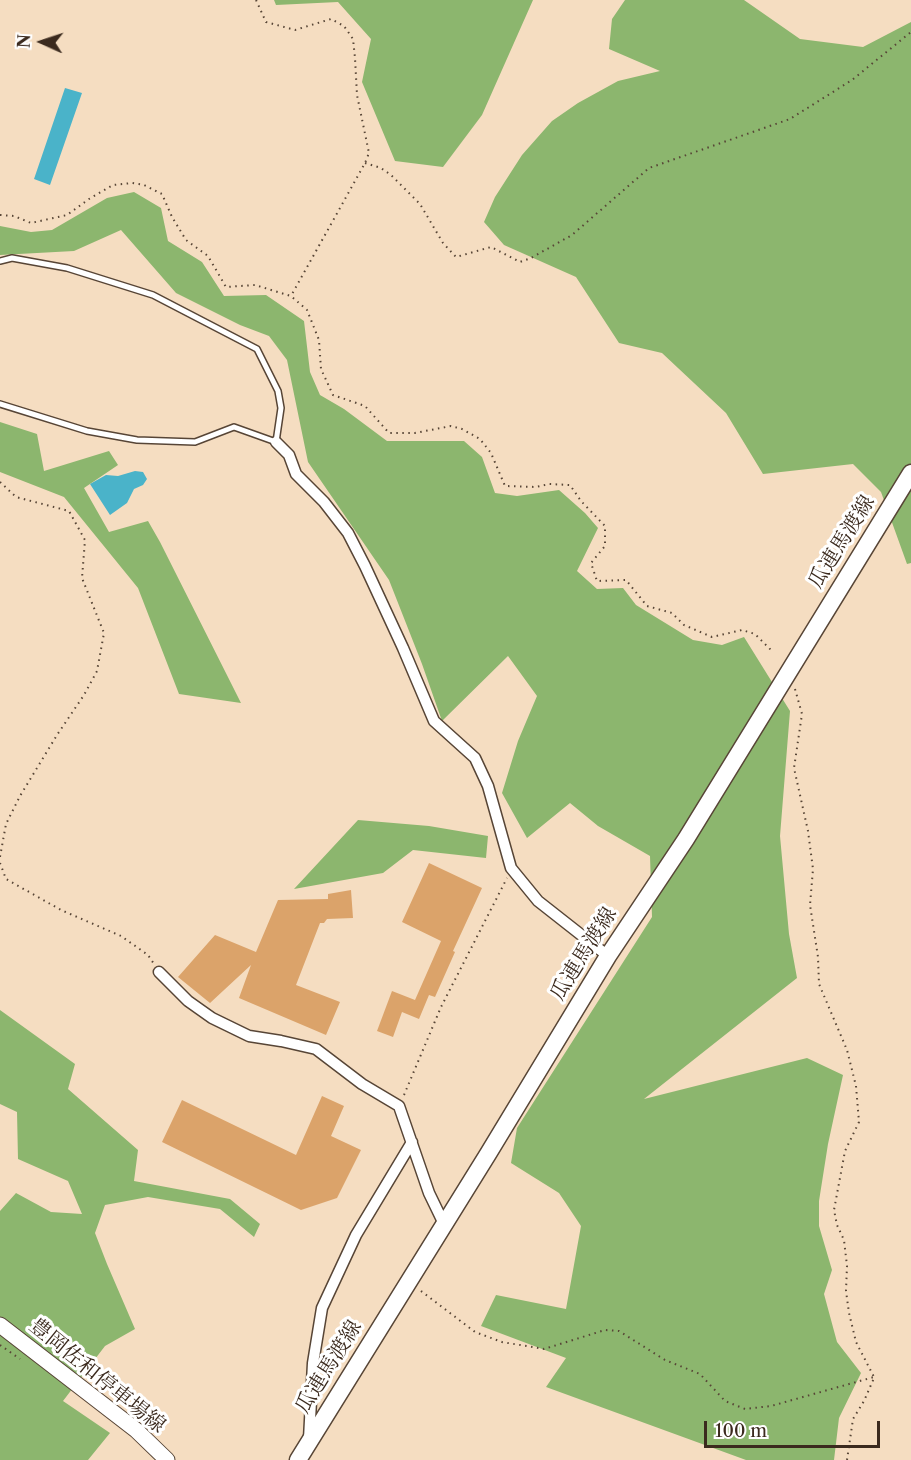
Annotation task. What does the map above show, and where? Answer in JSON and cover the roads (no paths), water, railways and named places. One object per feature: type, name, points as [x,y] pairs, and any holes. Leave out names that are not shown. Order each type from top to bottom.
[{"type":"main road","name":"瓜連馬渡線","points":[[297,1460],[488,1154],[608,956],[686,839],[911,473]]},
{"type":"main road","name":"豊岡佐和停車場線","points":[[0,1325],[136,1430],[167,1460]]},
{"type":"street","points":[[276,442],[289,455],[296,474],[324,502],[348,533],[403,648],[434,721],[475,758],[488,786],[511,868],[538,901],[608,956]]},
{"type":"street","points":[[159,972],[188,1001],[212,1018],[249,1036],[316,1049],[362,1084],[399,1106],[429,1193],[444,1224]]},
{"type":"street","points":[[309,1441],[313,1363],[322,1308],[356,1235],[412,1142]]},
{"type":"lane","points":[[0,261],[12,258],[67,268],[153,295],[257,349],[278,391],[281,408],[276,442],[234,427],[195,442],[137,440],[87,431],[0,404]]},
{"type":"water","points":[[65,88],[82,93],[50,185],[34,179]]},
{"type":"water","points":[[135,471],[143,472],[147,479],[143,485],[134,489],[127,503],[110,515],[90,484],[106,475],[118,476]]}]
